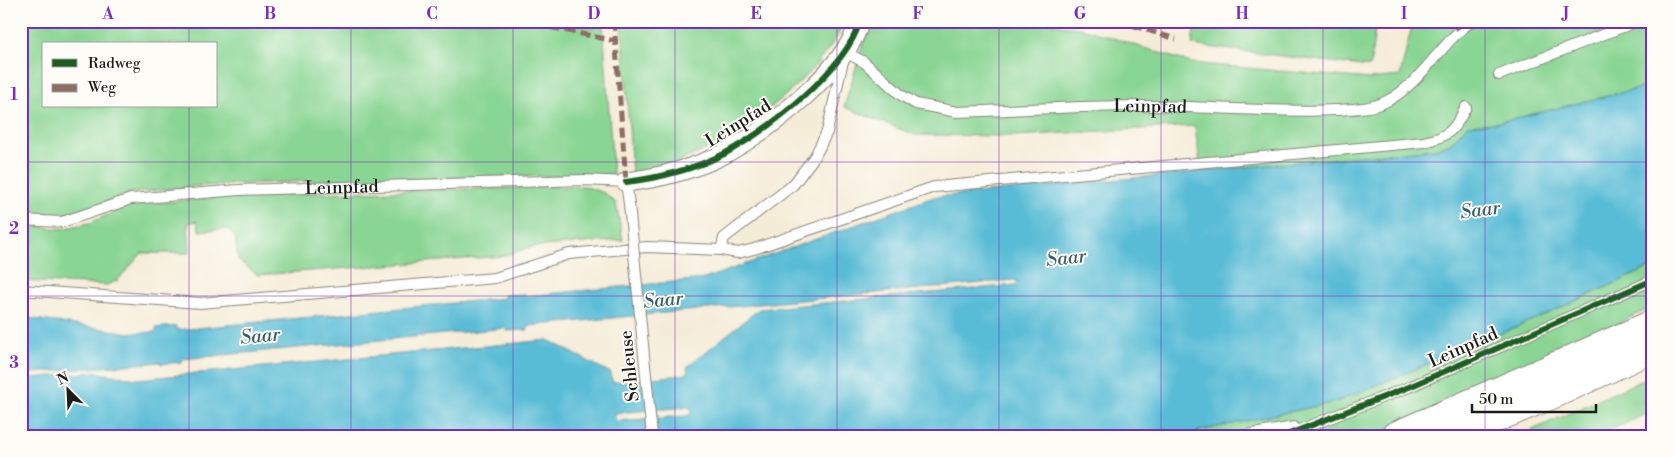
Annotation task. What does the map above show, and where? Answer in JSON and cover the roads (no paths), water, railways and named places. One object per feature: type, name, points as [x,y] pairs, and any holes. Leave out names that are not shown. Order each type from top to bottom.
[{"type":"highway","points":[[1395,436],[1653,324]]},
{"type":"highway","points":[[1453,436],[1556,393],[1653,348]]},
{"type":"street","points":[[845,52],[860,21]]},
{"type":"street","name":"Leinpfad","points":[[626,182],[657,178],[723,154],[764,128],[801,98],[822,79],[845,52]]},
{"type":"lane","name":"Leinpfad","points":[[845,52],[864,62],[901,95],[916,104],[957,112],[1152,106],[1305,111],[1362,108],[1385,102],[1399,94],[1418,77],[1459,30],[1472,21]]},
{"type":"lane","points":[[1499,75],[1638,21]]},
{"type":"lane","points":[[721,250],[724,238],[793,185],[815,156],[828,132],[845,52]]},
{"type":"lane","points":[[21,290],[200,303],[495,278],[569,254],[647,247],[721,250],[738,253],[934,187],[1424,142],[1441,138],[1456,126],[1466,107]]},
{"type":"lane","name":"Leinpfad","points":[[21,220],[62,222],[131,199],[239,190],[584,180],[626,182]]},
{"type":"lane","name":"Schleuse","points":[[626,182],[652,436]]},
{"type":"lane","name":"Leinpfad","points":[[1284,436],[1410,387],[1653,280]]},
{"type":"lane","points":[[1241,436],[1322,422]]},
{"type":"water","name":"Saar","points":[[1653,85],[1653,266],[1540,317],[1336,402],[1199,431],[1189,436],[21,436],[21,379],[94,372],[137,379],[548,340],[611,373],[612,382],[688,373],[687,367],[759,309],[1015,285],[1018,282],[1014,280],[528,326],[528,330],[507,331],[507,328],[182,359],[182,362],[161,364],[160,362],[21,374],[21,317],[130,333],[156,332],[156,328],[176,326],[177,330],[504,298],[504,295],[525,294],[525,296],[704,279],[934,197],[1436,149],[1452,142],[1467,125],[1496,123]],"holes":[[[691,408],[692,413],[686,416],[615,421],[615,413]]]},
{"type":"waterway","points":[[21,23],[26,21]]}]
